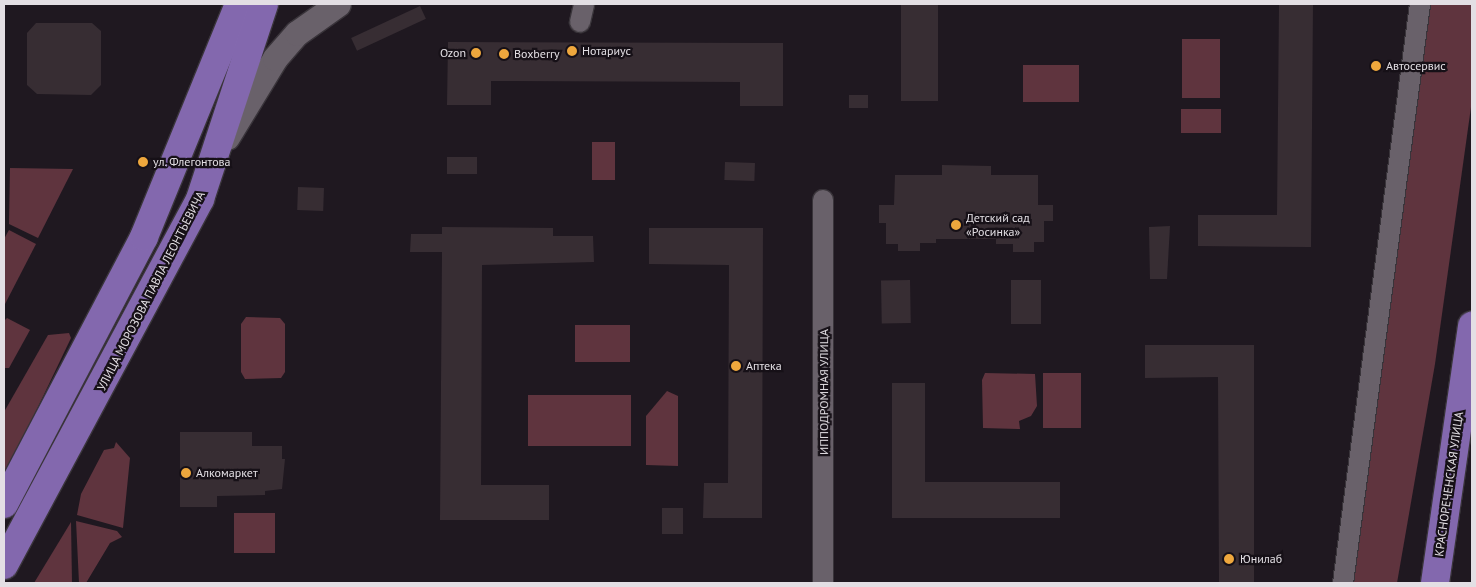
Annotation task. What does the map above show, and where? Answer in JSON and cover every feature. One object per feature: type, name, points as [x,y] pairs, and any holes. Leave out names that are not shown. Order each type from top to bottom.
[{"type":"main road","points":[[4,504],[144,237],[239,4]]},
{"type":"main road","name":"УЛИЦА МОРОЗОВА ПАВЛА ЛЕОНТЬЕВИЧА","points":[[4,565],[128,339],[209,173],[264,4]]},
{"type":"main road","name":"КРАСНОРЕЧЕНСКАЯ УЛИЦА","points":[[1435,583],[1472,326]]},
{"type":"street","points":[[209,173],[232,126],[275,58],[297,33],[338,4]]},
{"type":"street","points":[[1343,583],[1420,4]]},
{"type":"street","name":"ИППОДРОМНАЯ УЛИЦА","points":[[823,200],[823,583]]},
{"type":"shaded area","points":[[1428,4],[1472,4],[1472,100],[1435,364],[1397,583],[1353,583]]},
{"type":"shaded area","points":[[1182,39],[1220,39],[1220,98],[1182,98]]},
{"type":"shaded area","points":[[1023,65],[1079,65],[1079,102],[1023,102]]},
{"type":"shaded area","points":[[1181,109],[1221,109],[1221,133],[1181,133]]},
{"type":"shaded area","points":[[592,142],[615,142],[615,180],[592,180]]},
{"type":"shaded area","points":[[10,168],[73,169],[38,238],[9,224]]},
{"type":"shaded area","points":[[9,230],[36,244],[4,306],[4,239]]},
{"type":"shaded area","points":[[246,317],[280,318],[285,324],[285,372],[281,378],[245,379],[241,372],[241,324]]},
{"type":"shaded area","points":[[7,318],[30,330],[9,368],[4,368],[4,321]]},
{"type":"shaded area","points":[[575,325],[630,325],[630,362],[575,362]]},
{"type":"shaded area","points":[[69,333],[71,338],[4,478],[4,412],[48,335]]},
{"type":"shaded area","points":[[985,373],[1035,374],[1037,406],[1031,416],[1019,421],[1020,429],[983,428],[982,380]]},
{"type":"shaded area","points":[[1043,373],[1081,373],[1081,428],[1043,428]]},
{"type":"shaded area","points":[[667,391],[678,396],[678,466],[646,465],[646,416]]},
{"type":"shaded area","points":[[528,395],[631,395],[631,446],[528,446]]},
{"type":"shaded area","points":[[116,442],[130,458],[123,528],[77,515],[81,494],[104,450],[114,448]]},
{"type":"shaded area","points":[[234,513],[275,513],[275,553],[234,553]]},
{"type":"shaded area","points":[[76,521],[117,531],[122,537],[110,543],[86,583],[79,583]]},
{"type":"shaded area","points":[[71,522],[72,583],[34,583]]},
{"type":"building","points":[[901,4],[938,4],[938,101],[901,101]]},
{"type":"building","points":[[1279,4],[1313,4],[1311,247],[1198,246],[1198,215],[1277,215]]},
{"type":"building","points":[[420,6],[426,19],[357,51],[351,38]]},
{"type":"building","points":[[36,23],[92,23],[101,31],[101,85],[91,95],[37,94],[27,85],[27,33]]},
{"type":"building","points":[[448,42],[783,43],[783,106],[740,106],[740,82],[491,81],[491,105],[447,105]]},
{"type":"building","points":[[849,95],[868,95],[868,108],[849,108]]},
{"type":"building","points":[[447,157],[477,157],[477,174],[447,174]]},
{"type":"building","points":[[725,162],[755,163],[754,181],[724,180]]},
{"type":"building","points":[[942,165],[991,166],[991,175],[1038,175],[1038,205],[1053,205],[1053,221],[1044,221],[1044,242],[1034,242],[1034,252],[1013,252],[1013,244],[996,244],[996,239],[936,239],[936,243],[920,243],[920,251],[898,251],[898,244],[886,244],[886,223],[879,223],[879,205],[894,205],[895,175],[942,175]]},
{"type":"building","points":[[298,187],[324,188],[323,211],[297,210]]},
{"type":"building","points":[[1170,226],[1167,279],[1150,279],[1149,227]]},
{"type":"building","points":[[442,227],[553,228],[553,236],[593,236],[594,262],[482,265],[481,485],[549,485],[549,520],[440,520],[442,252],[410,252],[411,234],[442,234]]},
{"type":"building","points":[[649,228],[763,228],[762,518],[703,518],[704,483],[728,483],[729,265],[649,264]]},
{"type":"building","points":[[910,280],[911,323],[882,323],[881,281]]},
{"type":"building","points":[[1011,280],[1041,280],[1041,324],[1011,324]]},
{"type":"building","points":[[1145,345],[1254,345],[1254,583],[1219,583],[1218,377],[1145,378]]},
{"type":"building","points":[[892,383],[925,383],[925,482],[1060,482],[1060,518],[892,518]]},
{"type":"building","points":[[180,432],[252,432],[252,446],[282,446],[282,459],[285,459],[282,489],[265,491],[265,495],[217,496],[217,507],[180,507]]},
{"type":"building","points":[[662,508],[683,508],[683,534],[662,534]]},
{"type":"place","name":"Нотариус","points":[[572,51]]},
{"type":"place","name":"Ozon","points":[[476,53]]},
{"type":"place","name":"Boxberry","points":[[504,54]]},
{"type":"place","name":"Автосервис","points":[[1376,66]]},
{"type":"place","name":"ул. Флегонтова","points":[[143,162]]},
{"type":"place","name":"Детский сад «Росинка»","points":[[956,225]]},
{"type":"place","name":"Аптека","points":[[736,366]]},
{"type":"place","name":"Алкомаркет","points":[[186,473]]},
{"type":"place","name":"Юнилаб","points":[[1229,559]]}]
